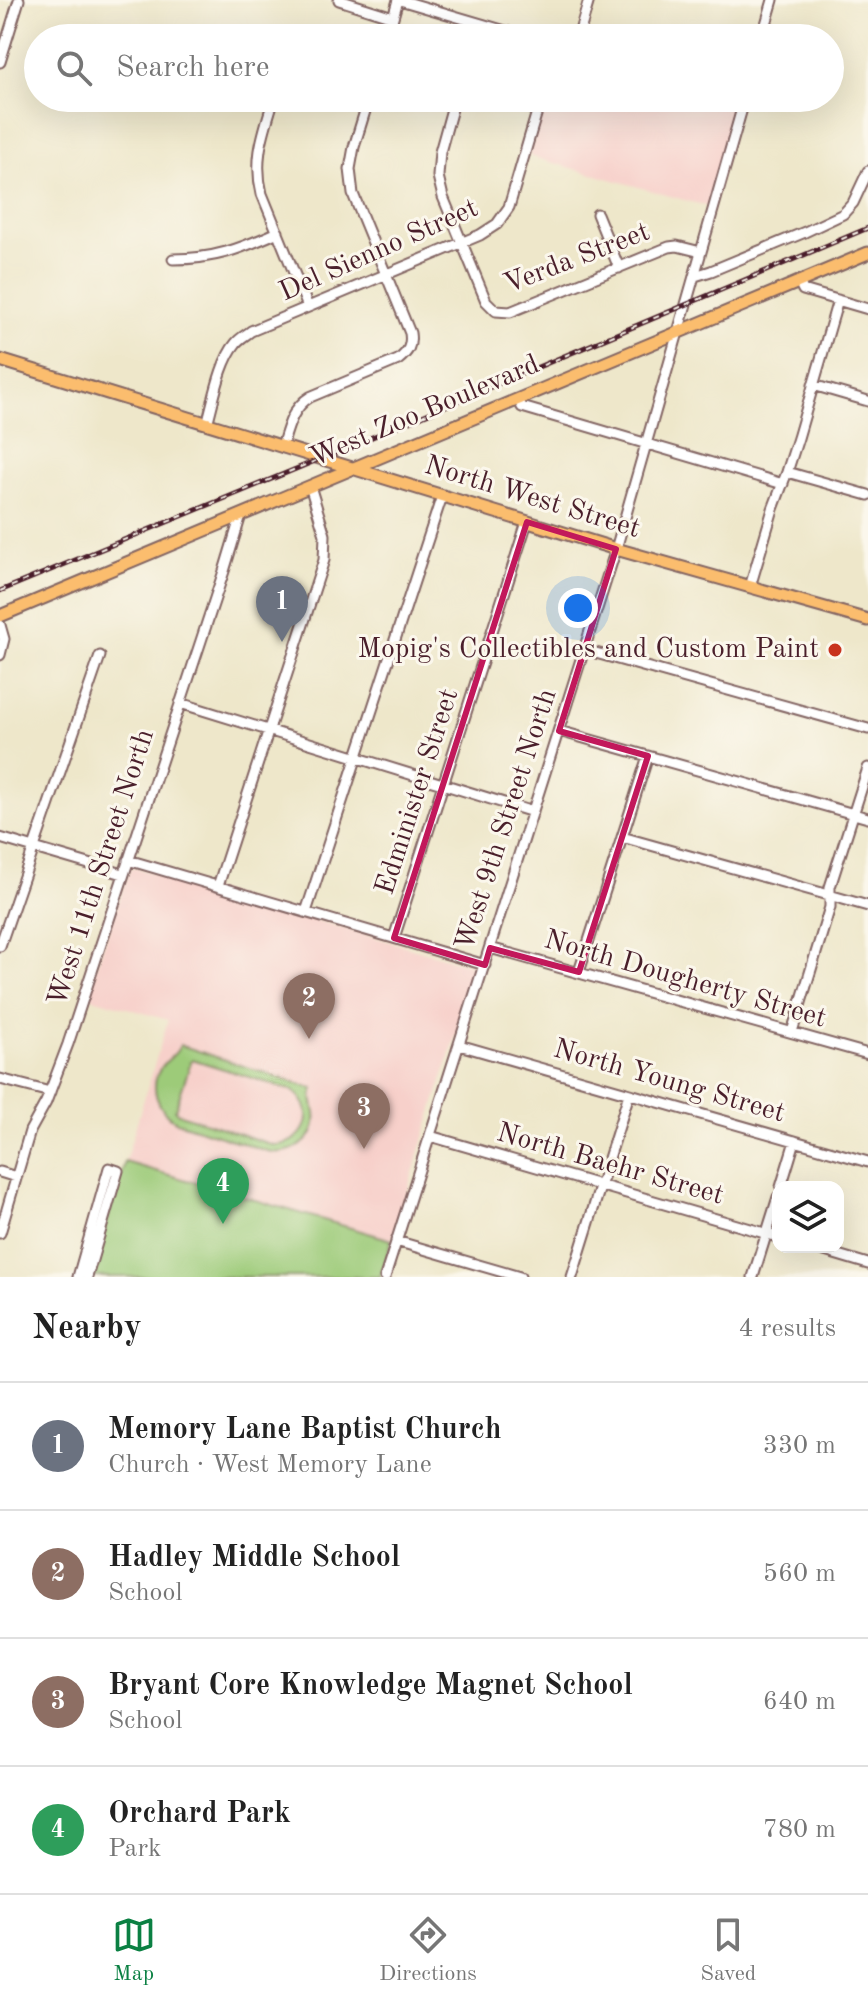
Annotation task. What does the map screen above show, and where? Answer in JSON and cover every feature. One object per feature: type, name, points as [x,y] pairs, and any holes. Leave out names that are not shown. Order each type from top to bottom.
[{"type":"main road","name":"West Zoo Boulevard","points":[[0,616],[868,253]]},
{"type":"main road","name":"North West Street","points":[[0,360],[616,549],[868,620]]},
{"type":"street","points":[[0,62],[19,0]]},
{"type":"street","points":[[339,0],[393,17]]},
{"type":"street","points":[[391,24],[399,0],[480,24]]},
{"type":"street","points":[[582,24],[589,0]]},
{"type":"street","points":[[766,24],[773,0]]},
{"type":"street","points":[[270,112],[257,158],[257,171],[262,194],[308,307]]},
{"type":"street","points":[[282,447],[292,416],[302,402],[398,360],[409,350],[410,333],[357,207],[350,181],[354,147],[365,112]]},
{"type":"street","points":[[451,112],[440,152],[438,176],[443,197],[463,243]]},
{"type":"street","name":"Del Sienno Street","points":[[207,424],[223,370],[235,344],[251,331],[463,243],[489,230],[504,217],[537,112]]},
{"type":"street","name":"West 9th Street North","points":[[385,1277],[616,549],[742,112]]},
{"type":"street","points":[[695,276],[843,214],[853,203],[868,171]]},
{"type":"street","points":[[597,214],[619,268]]},
{"type":"street","points":[[173,259],[226,253],[278,232]]},
{"type":"street","name":"Verda Street","points":[[463,243],[486,301],[490,307],[502,312],[510,312],[669,247],[701,252]]},
{"type":"street","points":[[799,282],[803,290],[868,309]]},
{"type":"street","points":[[750,587],[838,300]]},
{"type":"street","points":[[813,385],[868,401]]},
{"type":"street","points":[[518,399],[522,407],[783,484]]},
{"type":"street","points":[[787,472],[868,495]]},
{"type":"street","points":[[218,886],[324,560],[325,535],[310,486]]},
{"type":"street","points":[[306,912],[442,496]]},
{"type":"street","name":"West 11th Street North","points":[[0,1233],[30,1131],[50,1092],[241,515]]},
{"type":"street","name":"Edminister Street","points":[[394,938],[527,522]]},
{"type":"street","points":[[0,625],[4,639],[0,655]]},
{"type":"street","points":[[585,650],[868,729]]},
{"type":"street","points":[[0,946],[100,656]]},
{"type":"street","points":[[180,703],[533,812]]},
{"type":"street","points":[[559,731],[868,818]]},
{"type":"street","points":[[579,972],[648,756]]},
{"type":"street","points":[[792,1032],[830,907],[830,887],[868,768]]},
{"type":"street","points":[[622,837],[868,906]]},
{"type":"street","points":[[0,838],[123,874]]},
{"type":"street","points":[[128,860],[485,965]]},
{"type":"street","name":"North Dougherty Street","points":[[490,948],[868,1054]]},
{"type":"street","name":"North Young Street","points":[[459,1045],[868,1162]]},
{"type":"street","points":[[0,1079],[50,1092]]},
{"type":"street","points":[[572,1277],[629,1094]]},
{"type":"street","name":"North Baehr Street","points":[[430,1136],[772,1235]]},
{"type":"street","points":[[783,1181],[795,1141]]},
{"type":"street","points":[[78,1277],[109,1168],[118,1171],[87,1277]]},
{"type":"street","points":[[0,1172],[16,1177]]},
{"type":"street","points":[[753,1277],[772,1217]]},
{"type":"street","points":[[396,1241],[520,1277]]},
{"type":"street","points":[[831,1253],[868,1264]]},
{"type":"highlighted area","points":[[527,522],[616,549],[559,731],[648,756],[579,972],[490,948],[485,965],[394,938]]},
{"type":"shaded area","points":[[541,112],[738,112],[709,207],[529,156]]},
{"type":"shaded area","points":[[133,867],[477,969],[392,1240],[125,1162],[168,1020],[86,996]]},
{"type":"green space","points":[[180,1045],[314,1089],[315,1123],[309,1138],[287,1151],[270,1152],[177,1122],[170,1117],[156,1097],[156,1081],[163,1065]],"holes":[[[192,1059],[293,1091],[306,1108],[307,1117],[301,1134],[284,1144],[273,1145],[175,1110]]]},
{"type":"green space","points":[[125,1162],[392,1240],[380,1277],[90,1277]]},
{"type":"railway","points":[[0,591],[868,228]]},
{"type":"place","name":"Memory Lane Baptist Church","points":[[282,642]]},
{"type":"place","name":"Mopig's Collectibles and Custom Paint","points":[[835,650]]},
{"type":"place","name":"Hadley Middle School","points":[[309,1039]]},
{"type":"place","name":"Bryant Core Knowledge Magnet School","points":[[364,1149]]},
{"type":"place","name":"Orchard Park","points":[[223,1224]]}]
